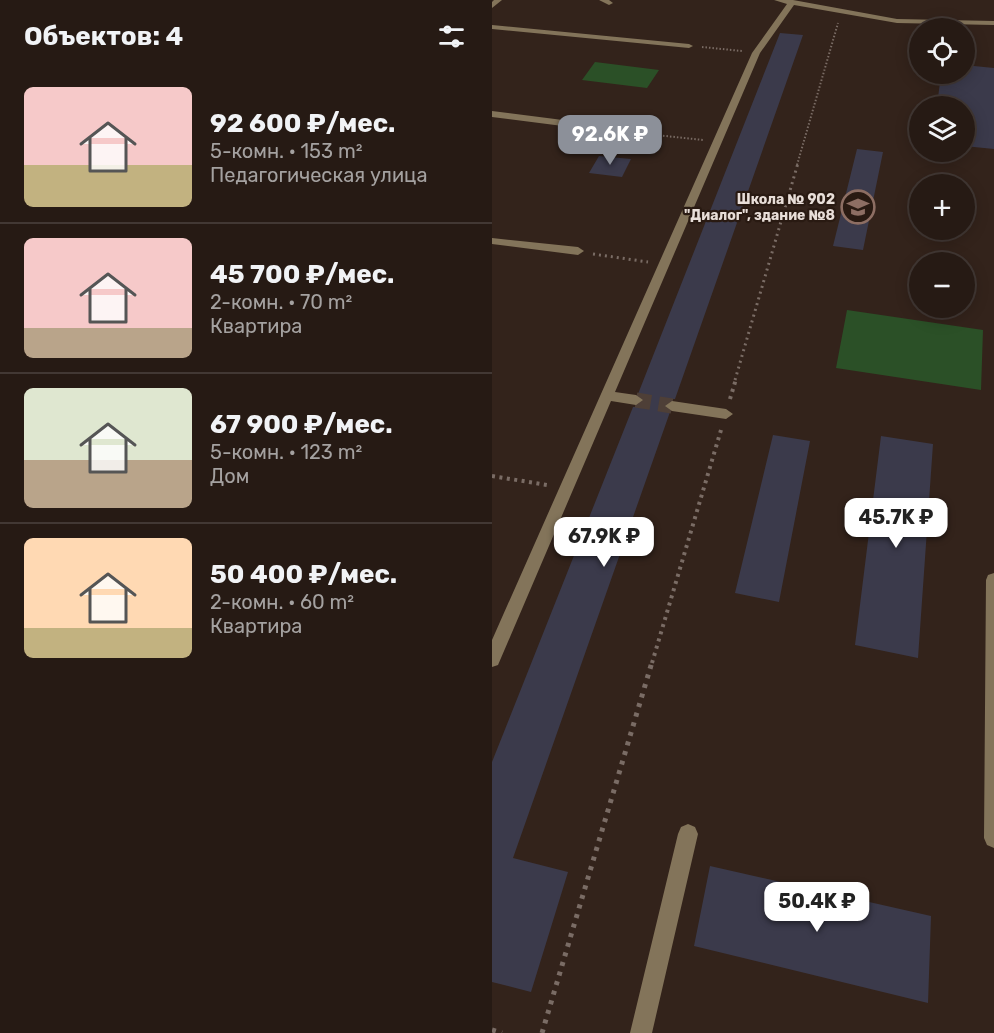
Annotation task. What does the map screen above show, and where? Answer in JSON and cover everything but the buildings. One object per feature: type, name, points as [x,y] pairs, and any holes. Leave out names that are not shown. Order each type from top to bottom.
[{"type":"street","points":[[492,6],[498,0]]},
{"type":"street","points":[[778,0],[897,21],[994,22]]},
{"type":"street","points":[[492,659],[605,395],[756,53],[792,2]]},
{"type":"street","points":[[492,27],[689,46]]},
{"type":"street","points":[[492,114],[641,133]]},
{"type":"street","points":[[492,241],[578,251]]},
{"type":"street","points":[[605,395],[636,400]]},
{"type":"street","points":[[672,406],[726,414]]},
{"type":"street","points":[[994,580],[994,838]]},
{"type":"street","points":[[641,1033],[688,834]]},
{"type":"path","points":[[542,1033],[726,414],[841,11]]},
{"type":"path","points":[[689,46],[756,53]]},
{"type":"path","points":[[641,133],[716,142]]},
{"type":"path","points":[[578,251],[664,264]]},
{"type":"path","points":[[492,476],[565,488]]},
{"type":"path","points":[[492,1030],[502,1033]]},
{"type":"green space","points":[[595,62],[659,70],[647,88],[582,80]]},
{"type":"green space","points":[[847,310],[983,330],[981,390],[836,368]]},
{"type":"tunnel","points":[[636,400],[672,406]]},
{"type":"place","name":"Школа № 902 \"Диалог\", здание №8","points":[[858,207]]}]
